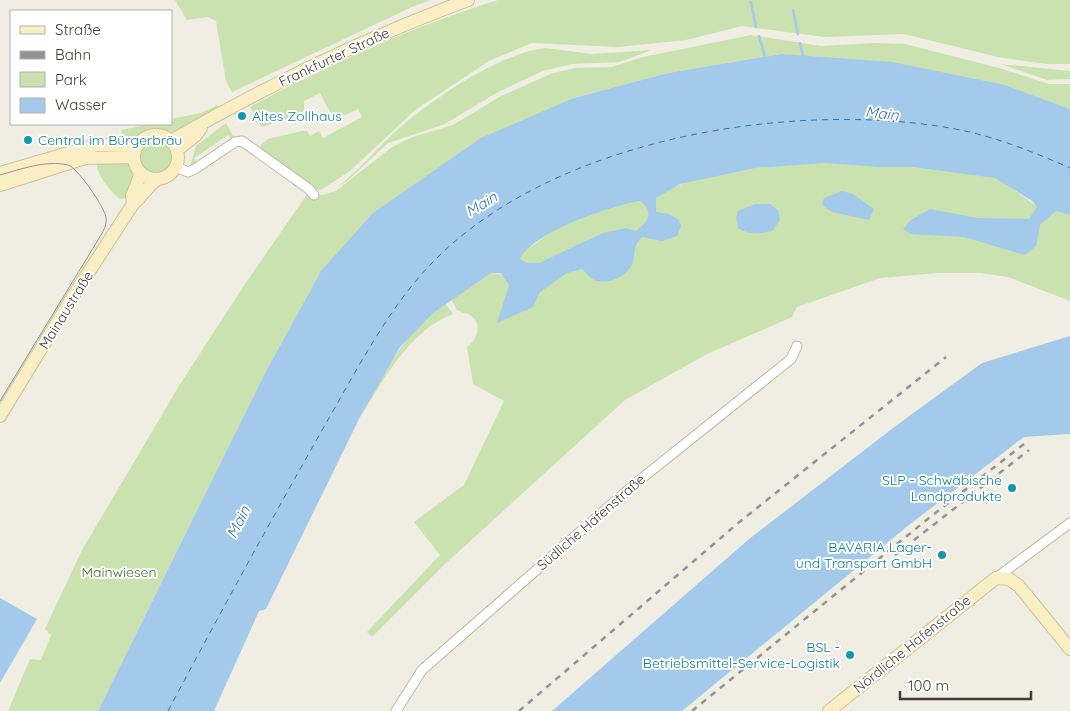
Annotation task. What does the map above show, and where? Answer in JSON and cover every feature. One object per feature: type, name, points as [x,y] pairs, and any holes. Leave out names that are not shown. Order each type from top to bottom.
[{"type":"main road","name":"Frankfurter Straße","points":[[174,145],[196,135],[204,124],[267,89],[356,45],[408,22],[468,0]]},
{"type":"main road","points":[[0,173],[96,145],[132,145],[141,173],[146,176],[158,179],[180,169],[174,145],[165,137],[152,135],[145,138],[135,153]]},
{"type":"main road","points":[[0,185],[85,158],[135,153]]},
{"type":"main road","name":"Mainaustraße","points":[[132,204],[132,196],[141,173]]},
{"type":"main road","name":"Mainaustraße","points":[[0,416],[132,204],[139,200],[147,186],[158,179]]},
{"type":"main road","points":[[996,578],[1009,579],[1019,586],[1070,649]]},
{"type":"main road","name":"Nördliche Hafenstraße","points":[[829,711],[996,578]]},
{"type":"street","points":[[180,169],[195,170],[235,142],[242,141],[309,189],[314,195]]},
{"type":"street","name":"Südliche Hafenstraße","points":[[396,711],[422,670],[636,483],[791,359],[798,346]]},
{"type":"street","name":"Nördliche Hafenstraße","points":[[996,578],[1070,523]]},
{"type":"green space","points":[[175,0],[431,0],[414,6],[232,92],[226,81],[216,21],[208,17],[187,20]]},
{"type":"green space","points":[[498,0],[1070,0],[1070,64],[1046,64],[998,57],[904,34],[825,37],[742,26],[686,40],[619,47],[532,43],[489,61],[415,110],[350,171],[321,190],[314,189],[261,149],[261,145],[268,139],[302,131],[307,131],[310,136],[319,131],[323,138],[362,117],[358,109],[334,120],[320,93],[304,101],[304,110],[301,113],[283,120],[281,113],[270,116],[272,124],[262,127],[250,107],[341,61],[402,34]]},
{"type":"green space","name":"Mainwiesen","points":[[751,35],[821,46],[876,43],[905,44],[999,68],[1049,84],[1070,84],[1070,109],[1005,85],[781,54],[668,73],[574,98],[321,271],[265,373],[98,711],[8,711],[30,659],[41,660],[51,635],[45,629],[82,550],[179,386],[243,287],[308,193],[322,195],[336,191],[392,147],[413,137],[453,125],[501,96],[553,73],[575,68],[612,67],[643,57]]},
{"type":"green space","points":[[545,48],[592,54],[652,50],[619,62],[572,64],[543,71],[498,92],[445,124],[388,143],[347,181],[337,187],[410,119],[446,93],[466,80],[507,59]]},
{"type":"green space","points":[[1001,64],[1070,71],[1070,79],[1047,80]]},
{"type":"green space","points":[[217,105],[219,107],[176,132],[154,130],[130,140],[109,140],[109,138],[122,135],[121,130],[145,125],[172,125],[172,119],[201,113]]},
{"type":"green space","points":[[226,123],[234,138],[232,140],[228,135],[194,158],[198,164],[190,166],[196,146]]},
{"type":"green space","points":[[156,139],[163,140],[169,144],[173,150],[173,164],[169,170],[163,174],[156,175],[149,174],[143,170],[139,164],[138,157],[139,150],[143,144],[149,140]]},
{"type":"green space","points":[[97,162],[126,162],[130,166],[133,180],[125,198],[120,199],[108,188],[98,172]]},
{"type":"green space","points":[[825,162],[913,166],[994,176],[1038,207],[1040,225],[1056,211],[1070,215],[1070,301],[1008,277],[980,273],[938,273],[880,278],[797,307],[792,317],[707,354],[625,400],[445,564],[372,637],[367,632],[440,555],[414,522],[464,485],[504,401],[473,384],[467,347],[474,340],[478,326],[473,317],[457,310],[451,299],[491,273],[544,278],[632,249],[655,214],[653,198],[693,180],[736,170]]},
{"type":"green space","points":[[643,200],[649,206],[652,218],[636,232],[538,267],[519,263],[522,253],[562,224],[600,209]]},
{"type":"green space","points":[[445,303],[453,314],[437,322],[410,344],[389,372],[360,417],[406,341],[430,315]]},
{"type":"water","name":"Main","points":[[781,54],[892,62],[1005,85],[1070,109],[1070,215],[1056,211],[1040,225],[1036,246],[1025,255],[964,237],[911,234],[903,229],[911,220],[930,209],[977,218],[1029,219],[1037,207],[1032,201],[995,178],[914,167],[880,167],[825,163],[755,168],[680,184],[656,198],[656,212],[669,214],[679,220],[681,226],[677,236],[662,241],[642,237],[636,247],[631,267],[627,272],[611,281],[599,282],[594,280],[582,269],[567,273],[540,292],[533,307],[497,323],[509,285],[501,273],[491,273],[433,313],[400,347],[360,417],[266,609],[259,611],[214,711],[98,711],[265,373],[321,271],[373,213],[481,138],[574,98],[668,73]],"holes":[[[640,201],[645,205],[648,217],[644,224],[636,231],[626,228],[603,233],[539,263],[527,263],[520,259],[540,239],[592,214]]]},
{"type":"water","points":[[842,191],[853,194],[874,209],[869,220],[832,212],[822,205],[824,198]]},
{"type":"water","points":[[755,204],[770,204],[778,210],[780,220],[772,231],[754,233],[738,228],[736,218],[738,211]]},
{"type":"water","points":[[1070,336],[1070,434],[1024,437],[909,525],[682,711],[552,711],[749,539],[897,425],[982,363]]},
{"type":"water","points":[[0,598],[37,619],[0,683]]},
{"type":"waterway","points":[[751,2],[756,27]]},
{"type":"waterway","points":[[793,10],[798,34]]},
{"type":"waterway","points":[[759,36],[765,57]]},
{"type":"waterway","points":[[800,43],[803,56]]},
{"type":"ferry route","points":[[168,711],[348,384],[401,300],[431,264],[480,222],[538,187],[602,160],[671,140],[741,126],[812,120],[880,120],[961,130],[1009,143],[1070,168]]},
{"type":"tram line","points":[[0,175],[42,164],[68,165],[78,173],[90,188],[106,217],[105,227],[101,235],[0,401]]},
{"type":"railway","points":[[519,711],[737,524],[946,357]]},
{"type":"railway","points":[[692,711],[929,518],[1024,444]]},
{"type":"railway","points":[[895,555],[1029,450]]},
{"type":"place","name":"Altes Zollhaus","points":[[242,116]]},
{"type":"place","name":"Central im Bürgerbräu","points":[[28,140]]},
{"type":"place","name":"SLP - Schwäbische Landprodukte","points":[[1012,488]]},
{"type":"place","name":"BAVARIA Lager- und Transport GmbH","points":[[942,555]]},
{"type":"place","name":"BSL - Betriebsmittel-Service-Logistik","points":[[850,655]]}]
